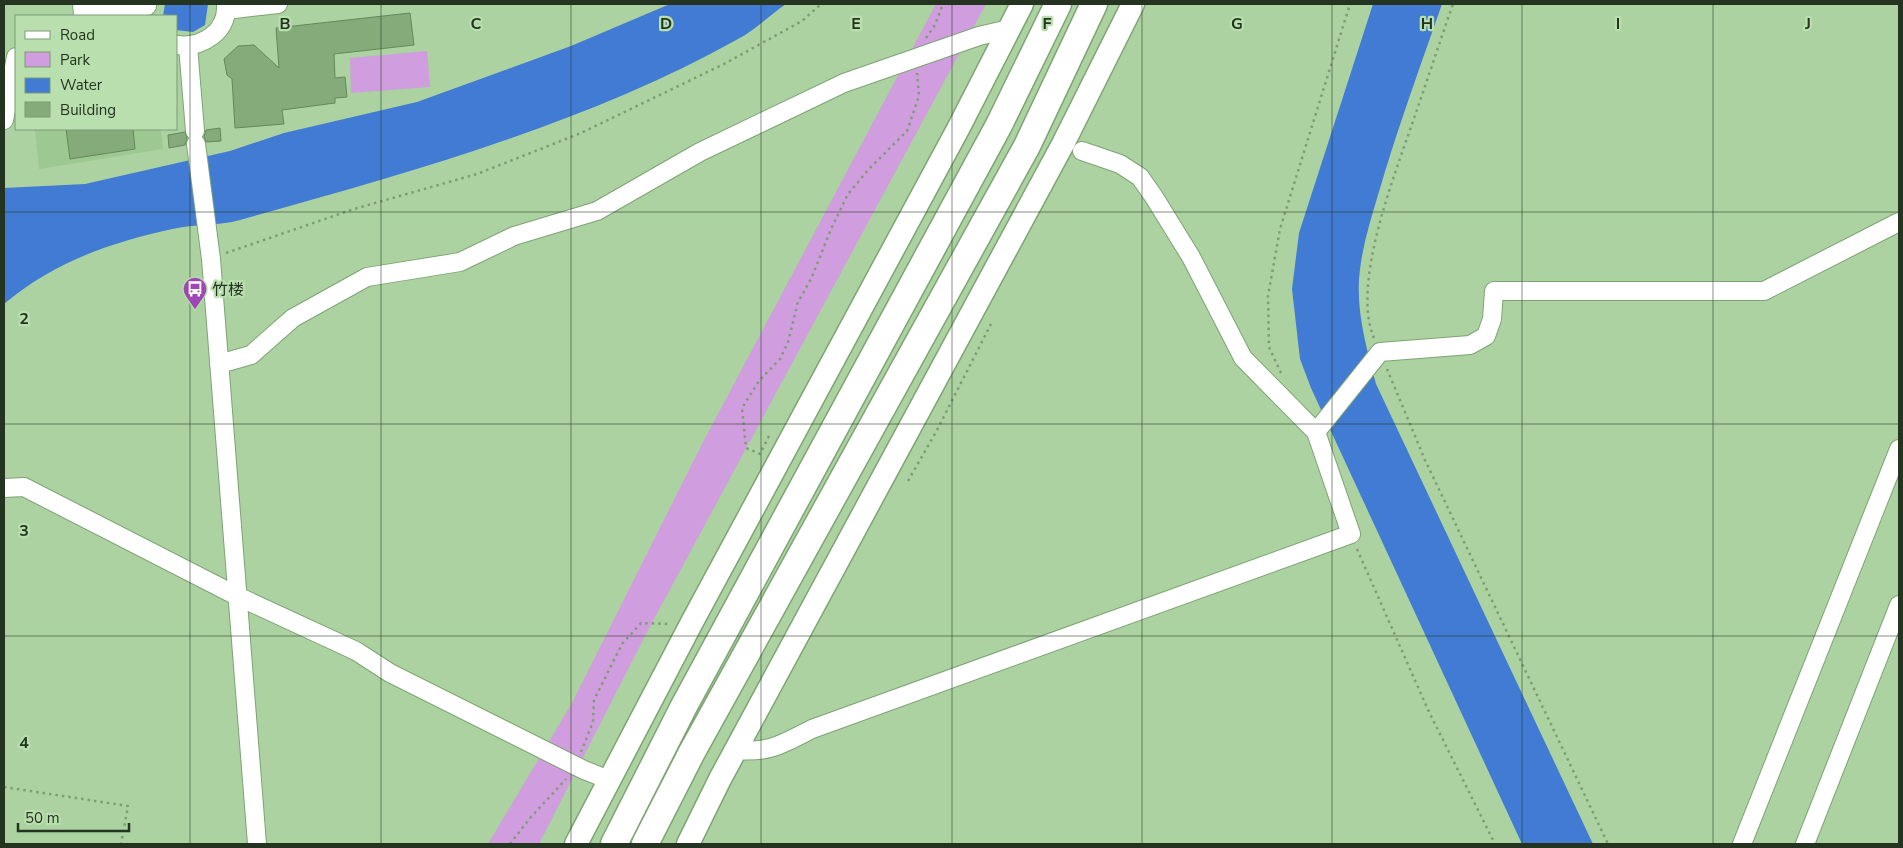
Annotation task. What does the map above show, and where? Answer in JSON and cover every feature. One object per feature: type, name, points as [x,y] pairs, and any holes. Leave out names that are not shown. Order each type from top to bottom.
[{"type":"highway","points":[[618,836],[684,706],[999,125],[1058,4]]},
{"type":"highway","points":[[645,844],[692,752],[1027,146],[1094,4]]},
{"type":"main road","points":[[576,844],[608,780],[1022,4]]},
{"type":"main road","points":[[688,844],[736,750],[1063,144],[1133,4]]},
{"type":"street","points":[[257,844],[210,252],[182,45],[199,44],[214,35],[223,21],[226,7],[278,4]]},
{"type":"street","points":[[80,12],[148,9]]},
{"type":"street","points":[[219,364],[251,355],[293,318],[367,277],[460,262],[514,236],[598,211],[700,152],[844,83],[979,36],[1009,29]]},
{"type":"street","points":[[4,120],[15,62]]},
{"type":"street","points":[[736,750],[758,752],[771,750],[812,729],[1351,534],[1321,428],[1244,358],[1191,257],[1140,177],[1120,164],[1082,151]]},
{"type":"street","points":[[1321,428],[1377,356],[1470,345],[1486,336],[1492,319],[1494,292],[1764,291],[1899,222]]},
{"type":"street","points":[[1742,844],[1899,449]]},
{"type":"street","points":[[4,488],[24,487],[237,596],[356,651],[390,673],[575,766],[608,780]]},
{"type":"street","points":[[1805,844],[1899,605]]},
{"type":"path","points":[[210,252],[477,174],[581,133],[724,64],[802,21],[821,4]]},
{"type":"path","points":[[760,454],[746,448],[742,408],[759,382],[780,359],[788,342],[798,302],[812,279],[832,227],[848,194],[869,169],[907,131],[919,96],[917,76],[920,46],[935,26],[943,4]]},
{"type":"path","points":[[1282,374],[1269,348],[1268,296],[1280,229],[1350,4]]},
{"type":"path","points":[[1453,4],[1392,184],[1372,257],[1367,299],[1371,331],[1377,356],[1425,460],[1608,844]]},
{"type":"path","points":[[908,481],[936,432],[991,324]]},
{"type":"path","points":[[1351,534],[1429,712],[1495,844]]},
{"type":"path","points":[[510,844],[530,818],[561,786],[575,766],[593,722],[594,700],[622,644],[641,623],[692,624]]},
{"type":"path","points":[[4,787],[128,806],[122,844]]},
{"type":"shaded area","points":[[35,130],[161,130],[163,149],[39,169]]},
{"type":"green space","points":[[936,4],[986,4],[647,632],[539,844],[488,844],[572,703],[702,444]]},
{"type":"green space","points":[[427,51],[430,87],[351,93],[350,58]]},
{"type":"water","points":[[165,4],[208,4],[205,25],[193,32],[178,30],[178,15],[163,15]]},
{"type":"water","points":[[670,4],[786,4],[744,35],[681,69],[558,121],[430,165],[240,220],[172,229],[104,248],[83,256],[42,277],[4,304],[4,188],[85,184],[230,151],[284,133],[417,102],[571,46]]},
{"type":"water","points":[[1373,4],[1442,4],[1393,147],[1369,226],[1362,258],[1359,280],[1360,306],[1363,332],[1376,384],[1593,844],[1522,844],[1311,388],[1300,359],[1292,289],[1299,233]]},
{"type":"building","points":[[410,13],[414,45],[334,54],[335,78],[345,77],[347,97],[335,98],[335,103],[282,110],[284,124],[235,128],[232,79],[227,75],[224,59],[238,46],[254,45],[279,68],[276,28]]},
{"type":"building","points":[[220,128],[221,141],[206,142],[204,137],[206,130]]},
{"type":"building","points":[[66,130],[133,130],[135,149],[70,159]]},
{"type":"building","points":[[185,132],[187,138],[185,145],[169,148],[168,135]]},
{"type":"place","name":"竹楼","points":[[195,310]]}]
